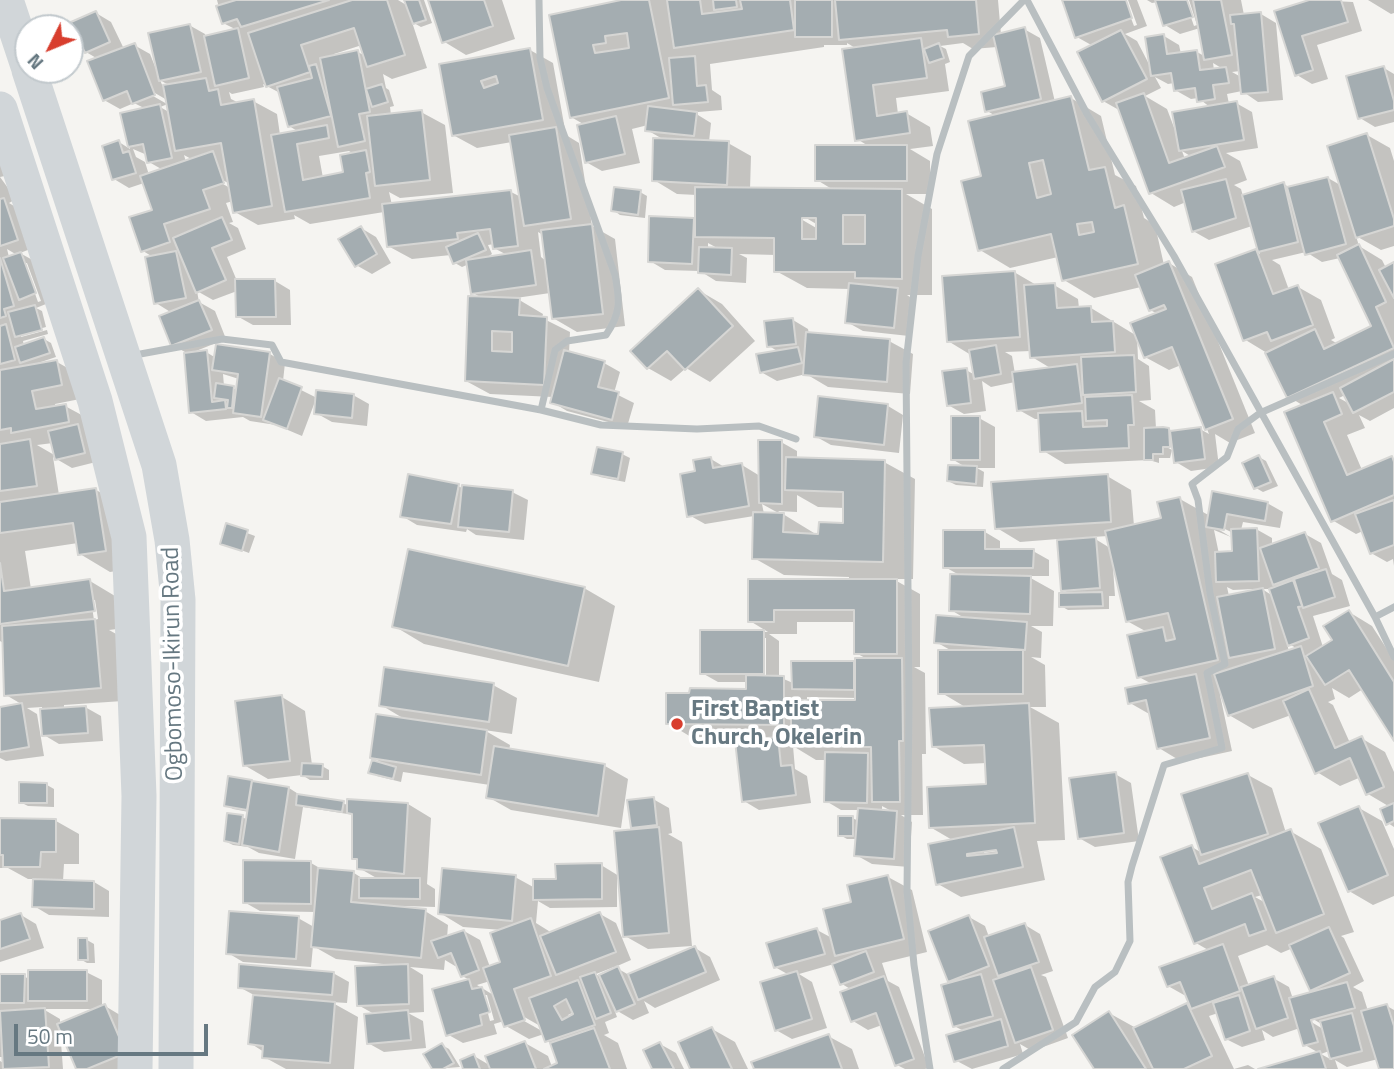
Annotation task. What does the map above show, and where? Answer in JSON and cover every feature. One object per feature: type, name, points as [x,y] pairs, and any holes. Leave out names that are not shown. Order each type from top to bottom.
[{"type":"main road","name":"Ogbomoso-Ikirun Road","points":[[6,0],[14,24]]},
{"type":"main road","name":"Ogbomoso-Ikirun Road","points":[[34,84],[159,465],[172,540],[178,600],[177,1069]]},
{"type":"main road","name":"Ogbomoso-Ikirun Road","points":[[0,110],[95,401],[129,537],[139,796],[135,1069]]},
{"type":"street","points":[[539,0],[540,58],[547,88],[615,275],[619,294],[618,318],[606,335],[567,341],[555,350],[541,410]]},
{"type":"street","points":[[930,1069],[914,965],[907,891],[909,690],[906,363],[918,256],[937,154],[969,56],[1025,0],[1087,114],[1174,256],[1375,617],[1394,657]]},
{"type":"street","points":[[124,356],[222,340],[252,342],[271,345],[281,362],[541,410],[601,425],[697,429],[759,426],[796,439]]},
{"type":"street","points":[[1003,1069],[1076,1022],[1096,988],[1115,972],[1130,941],[1128,882],[1164,765],[1222,748],[1207,673],[1225,664],[1210,593],[1198,500],[1192,484],[1227,457],[1238,429],[1260,413],[1394,354]]},
{"type":"street","points":[[1375,617],[1394,607]]},
{"type":"building","points":[[236,0],[329,0],[241,27],[237,19],[222,24],[216,6]]},
{"type":"building","points":[[352,0],[387,0],[405,55],[367,67],[354,28],[301,45],[310,72],[266,87],[248,33]]},
{"type":"building","points":[[404,0],[419,0],[426,20],[413,24]]},
{"type":"building","points":[[428,0],[484,0],[493,26],[442,43]]},
{"type":"building","points":[[621,0],[649,0],[669,98],[570,118],[549,15]],"holes":[[[627,33],[629,48],[595,53],[593,45],[606,43],[605,36]]]},
{"type":"building","points":[[667,0],[700,0],[702,14],[742,9],[740,0],[790,0],[794,30],[674,48]]},
{"type":"building","points":[[713,0],[736,0],[737,7],[714,10]]},
{"type":"building","points":[[795,0],[832,0],[832,37],[795,37]]},
{"type":"building","points":[[835,0],[976,0],[979,34],[948,37],[947,30],[839,40]]},
{"type":"building","points":[[1062,0],[1126,0],[1132,18],[1075,38]]},
{"type":"building","points":[[1155,0],[1187,0],[1193,17],[1163,26]]},
{"type":"building","points":[[1193,0],[1221,0],[1232,55],[1204,60]]},
{"type":"building","points":[[1309,0],[1341,0],[1348,22],[1302,36],[1313,70],[1295,76],[1274,11]]},
{"type":"building","points":[[96,11],[110,42],[85,53],[84,51],[84,16]]},
{"type":"building","points":[[1261,12],[1268,92],[1241,94],[1234,24],[1231,24],[1230,15]]},
{"type":"building","points":[[190,24],[201,72],[159,81],[148,33]]},
{"type":"building","points":[[1025,27],[1041,99],[985,112],[981,92],[1005,86],[993,35]]},
{"type":"building","points":[[238,28],[249,78],[215,86],[204,36]]},
{"type":"building","points":[[1121,30],[1147,79],[1102,102],[1077,52]]},
{"type":"building","points":[[1164,34],[1167,54],[1197,50],[1200,70],[1226,67],[1229,83],[1213,85],[1215,99],[1197,102],[1195,88],[1174,91],[1171,73],[1151,76],[1145,37]]},
{"type":"building","points":[[921,38],[927,78],[873,85],[877,116],[907,111],[910,133],[855,141],[842,49]]},
{"type":"building","points":[[135,43],[155,95],[132,104],[127,91],[103,101],[87,61]]},
{"type":"building","points":[[939,43],[944,58],[929,63],[924,49]]},
{"type":"building","points":[[530,48],[543,120],[452,136],[439,64]],"holes":[[[496,76],[498,83],[484,88],[481,81]]]},
{"type":"building","points":[[358,50],[370,112],[359,114],[365,141],[338,147],[320,58]]},
{"type":"building","points":[[695,56],[697,86],[706,85],[708,102],[673,105],[669,58]]},
{"type":"building","points":[[316,64],[331,116],[288,127],[277,87],[312,78],[309,66]]},
{"type":"building","points":[[1384,66],[1394,110],[1358,119],[1346,76]]},
{"type":"building","points":[[206,78],[209,91],[218,89],[221,105],[254,99],[272,206],[233,213],[221,143],[175,151],[163,85]]},
{"type":"building","points":[[382,84],[388,102],[372,107],[366,89]]},
{"type":"building","points":[[1144,93],[1169,163],[1217,146],[1225,167],[1149,194],[1116,103]]},
{"type":"building","points":[[1071,96],[1089,170],[1105,167],[1115,208],[1124,205],[1138,264],[1062,281],[1051,234],[978,251],[961,181],[981,176],[968,121]],"holes":[[[1043,160],[1051,194],[1037,198],[1029,163]],[[1092,222],[1094,232],[1079,235],[1077,224]]]},
{"type":"building","points":[[1237,101],[1244,140],[1179,151],[1172,112]]},
{"type":"building","points":[[160,104],[172,158],[147,163],[143,144],[128,147],[120,113]]},
{"type":"building","points":[[648,106],[697,112],[694,136],[645,131]]},
{"type":"building","points":[[422,110],[430,180],[375,186],[367,116]]},
{"type":"building","points":[[616,116],[625,154],[585,163],[577,125]]},
{"type":"building","points":[[327,125],[329,138],[297,144],[303,180],[343,172],[340,155],[366,150],[370,172],[366,173],[370,198],[285,212],[271,135]]},
{"type":"building","points":[[556,127],[571,219],[524,226],[509,135]]},
{"type":"building","points":[[1367,133],[1394,226],[1356,238],[1327,146]]},
{"type":"building","points":[[653,138],[729,141],[727,185],[652,181]]},
{"type":"building","points":[[119,140],[123,153],[129,151],[136,173],[112,180],[102,146]]},
{"type":"building","points":[[815,145],[907,145],[907,181],[815,181]]},
{"type":"building","points":[[213,151],[224,183],[203,190],[210,209],[164,224],[170,242],[141,252],[129,217],[152,210],[140,176]]},
{"type":"building","points":[[1328,177],[1346,244],[1305,255],[1287,187]]},
{"type":"building","points":[[1226,179],[1236,218],[1192,232],[1181,190]]},
{"type":"building","points":[[1284,182],[1298,242],[1258,252],[1242,195]]},
{"type":"building","points":[[614,187],[641,190],[638,215],[611,211]]},
{"type":"building","points":[[695,187],[902,189],[902,279],[855,278],[855,272],[774,272],[774,238],[695,237]],"holes":[[[843,215],[865,215],[865,244],[843,244]],[[802,218],[816,218],[816,239],[802,239]]]},
{"type":"building","points":[[511,190],[518,246],[493,249],[490,229],[457,233],[458,239],[387,247],[382,204]]},
{"type":"building","points":[[4,198],[18,240],[0,246],[0,199]]},
{"type":"building","points":[[649,216],[694,218],[692,264],[648,262]]},
{"type":"building","points":[[222,217],[232,240],[212,248],[226,280],[196,293],[173,238]]},
{"type":"building","points":[[592,224],[603,314],[552,319],[541,230]]},
{"type":"building","points":[[361,226],[377,254],[355,267],[338,239]]},
{"type":"building","points":[[478,233],[486,250],[453,264],[446,247]]},
{"type":"building","points":[[1359,244],[1386,302],[1376,307],[1394,348],[1287,398],[1265,353],[1315,329],[1324,349],[1371,326],[1337,255]]},
{"type":"building","points":[[699,247],[732,248],[731,275],[698,273]]},
{"type":"building","points":[[1256,249],[1273,294],[1298,285],[1313,325],[1271,341],[1267,332],[1243,341],[1215,264]]},
{"type":"building","points":[[531,250],[536,285],[471,294],[466,260]]},
{"type":"building","points":[[176,251],[186,298],[154,304],[145,257]]},
{"type":"building","points":[[21,252],[36,293],[19,300],[3,258]]},
{"type":"building","points":[[0,258],[14,306],[4,309],[6,316],[0,318]]},
{"type":"building","points":[[1169,261],[1233,419],[1205,430],[1172,347],[1144,358],[1130,323],[1166,309],[1164,305],[1149,311],[1135,275]]},
{"type":"building","points":[[1394,262],[1394,298],[1379,270]]},
{"type":"building","points":[[1015,271],[1020,337],[947,342],[942,276]]},
{"type":"building","points":[[235,279],[275,279],[276,317],[236,317]]},
{"type":"building","points":[[849,283],[898,288],[894,328],[845,323]]},
{"type":"building","points":[[1055,283],[1057,308],[1091,306],[1092,322],[1113,321],[1115,352],[1030,358],[1024,285]]},
{"type":"building","points":[[698,288],[733,326],[685,370],[667,351],[647,369],[630,351]]},
{"type":"building","points":[[468,296],[520,298],[519,315],[547,317],[544,385],[465,381]],"holes":[[[492,331],[512,332],[512,352],[492,351]]]},
{"type":"building","points":[[199,300],[212,330],[171,346],[159,316]]},
{"type":"building","points":[[35,305],[42,330],[15,337],[8,312]]},
{"type":"building","points":[[793,318],[796,344],[767,347],[764,321]]},
{"type":"building","points":[[6,324],[15,360],[0,364],[0,326]]},
{"type":"building","points":[[806,332],[890,339],[887,382],[803,375]]},
{"type":"building","points":[[44,337],[50,353],[20,363],[15,347]]},
{"type":"building","points":[[216,344],[270,352],[261,417],[233,413],[238,374],[212,370]]},
{"type":"building","points":[[996,345],[1001,374],[974,379],[969,350]]},
{"type":"building","points":[[798,347],[802,363],[760,373],[756,354]]},
{"type":"building","points":[[207,350],[212,402],[225,400],[226,409],[189,413],[184,353]]},
{"type":"building","points":[[564,350],[605,361],[598,387],[619,392],[612,420],[550,403]]},
{"type":"building","points":[[1134,355],[1136,392],[1083,395],[1081,357]]},
{"type":"building","points":[[1394,359],[1394,392],[1353,413],[1340,388]]},
{"type":"building","points":[[57,360],[62,385],[32,391],[36,409],[66,404],[69,422],[11,433],[11,428],[0,430],[0,370]]},
{"type":"building","points":[[1077,364],[1082,403],[1017,411],[1012,372]]},
{"type":"building","points":[[967,368],[971,403],[947,406],[942,371]]},
{"type":"building","points":[[279,378],[302,387],[287,429],[263,420]]},
{"type":"building","points":[[216,383],[234,386],[232,408],[227,408],[228,400],[214,398]]},
{"type":"building","points":[[316,390],[354,394],[352,418],[314,414]]},
{"type":"building","points":[[1333,392],[1342,414],[1324,422],[1347,475],[1392,456],[1394,495],[1331,522],[1284,412]]},
{"type":"building","points":[[1132,395],[1134,425],[1128,425],[1129,448],[1040,452],[1038,413],[1082,411],[1083,427],[1107,426],[1107,420],[1086,421],[1085,397]]},
{"type":"building","points":[[818,396],[888,404],[884,445],[814,437]]},
{"type":"building","points":[[951,416],[980,416],[980,460],[951,460]]},
{"type":"building","points":[[78,424],[85,453],[55,460],[48,431]]},
{"type":"building","points":[[1201,427],[1205,459],[1174,463],[1170,431]]},
{"type":"building","points":[[1144,428],[1169,428],[1170,447],[1163,447],[1163,454],[1153,454],[1153,460],[1144,460]]},
{"type":"building","points":[[30,439],[37,486],[0,491],[0,444]]},
{"type":"building","points":[[758,440],[782,440],[782,504],[759,503]]},
{"type":"building","points":[[597,447],[623,452],[618,479],[591,474]]},
{"type":"building","points":[[1259,455],[1271,482],[1254,489],[1242,463]]},
{"type":"building","points":[[711,457],[713,468],[742,463],[749,506],[687,517],[680,474],[695,471],[693,460]]},
{"type":"building","points":[[786,457],[885,460],[883,562],[752,559],[753,512],[784,513],[783,532],[818,534],[819,522],[843,523],[843,492],[785,490]]},
{"type":"building","points":[[948,465],[977,466],[976,484],[947,481]]},
{"type":"building","points":[[408,474],[459,484],[451,524],[400,517]]},
{"type":"building","points":[[1108,474],[1111,522],[995,529],[991,482]]},
{"type":"building","points":[[462,485],[513,490],[509,532],[458,527]]},
{"type":"building","points":[[96,488],[106,551],[78,555],[73,523],[0,533],[0,502]]},
{"type":"building","points":[[1212,491],[1268,502],[1265,521],[1227,514],[1224,530],[1206,527]]},
{"type":"building","points":[[1180,497],[1218,660],[1137,678],[1127,635],[1163,627],[1166,641],[1175,639],[1168,613],[1126,622],[1105,531],[1161,518],[1157,502]]},
{"type":"building","points":[[1394,500],[1394,545],[1370,554],[1355,514]]},
{"type":"building","points":[[226,523],[248,530],[242,551],[220,544]]},
{"type":"building","points":[[1257,528],[1259,581],[1216,582],[1215,552],[1232,551],[1231,529]]},
{"type":"building","points":[[943,530],[985,530],[985,549],[1034,549],[1033,568],[943,568]]},
{"type":"building","points":[[1305,532],[1319,568],[1273,585],[1260,548]]},
{"type":"building","points":[[1096,537],[1100,588],[1061,591],[1057,540]]},
{"type":"building","points":[[408,549],[585,587],[568,666],[392,627]]},
{"type":"building","points":[[0,563],[4,591],[90,579],[95,611],[0,624]]},
{"type":"building","points":[[1326,569],[1335,597],[1303,608],[1294,579]]},
{"type":"building","points":[[950,574],[1031,576],[1030,614],[949,611]]},
{"type":"building","points":[[748,579],[897,579],[897,654],[854,654],[854,610],[774,610],[774,622],[748,622]]},
{"type":"building","points":[[1293,580],[1302,606],[1298,607],[1309,638],[1288,646],[1269,589]]},
{"type":"building","points":[[1263,588],[1275,649],[1229,658],[1217,597]]},
{"type":"building","points":[[1102,592],[1103,606],[1059,607],[1059,593]]},
{"type":"building","points":[[1349,610],[1394,682],[1394,741],[1349,670],[1325,685],[1306,656],[1332,640],[1323,626]]},
{"type":"building","points":[[936,615],[1027,622],[1025,650],[934,643]]},
{"type":"building","points":[[95,619],[101,688],[4,696],[2,626]]},
{"type":"building","points":[[700,630],[764,630],[764,674],[700,674]]},
{"type":"building","points":[[1301,646],[1313,686],[1228,716],[1214,674]]},
{"type":"building","points":[[938,650],[1023,650],[1023,694],[938,694]]},
{"type":"building","points":[[855,658],[902,658],[903,741],[899,741],[900,802],[872,802],[871,747],[791,747],[791,700],[855,700]]},
{"type":"building","points":[[791,661],[854,661],[854,690],[792,689]]},
{"type":"building","points":[[384,667],[494,683],[489,722],[379,706]]},
{"type":"building","points":[[1196,674],[1210,738],[1157,749],[1146,700],[1128,704],[1125,688]]},
{"type":"building","points":[[746,675],[784,676],[784,725],[666,724],[666,693],[689,693],[690,688],[746,689]]},
{"type":"building","points":[[1309,689],[1335,748],[1362,736],[1384,787],[1366,795],[1350,758],[1315,774],[1283,701]]},
{"type":"building","points":[[282,695],[290,761],[243,766],[235,701]]},
{"type":"building","points":[[22,703],[29,747],[0,752],[0,707]]},
{"type":"building","points":[[1029,703],[1035,823],[929,828],[927,787],[986,784],[984,745],[932,747],[929,708]]},
{"type":"building","points":[[86,706],[88,733],[42,736],[40,709]]},
{"type":"building","points":[[376,714],[487,730],[481,775],[370,758]]},
{"type":"building","points":[[778,737],[781,766],[792,765],[796,795],[742,802],[735,741]]},
{"type":"building","points":[[494,746],[605,764],[598,816],[486,798]]},
{"type":"building","points":[[825,752],[868,753],[867,803],[824,802]]},
{"type":"building","points":[[372,760],[396,767],[393,779],[368,773]]},
{"type":"building","points":[[302,763],[323,764],[322,777],[301,776]]},
{"type":"building","points":[[1116,772],[1124,833],[1078,839],[1069,778]]},
{"type":"building","points":[[1248,773],[1268,834],[1201,855],[1181,794]]},
{"type":"building","points":[[228,776],[252,780],[247,810],[224,806]]},
{"type":"building","points":[[252,781],[289,787],[279,852],[242,845]]},
{"type":"building","points":[[19,782],[47,783],[47,803],[19,803]]},
{"type":"building","points":[[297,794],[344,801],[342,812],[296,805]]},
{"type":"building","points":[[654,797],[657,825],[631,828],[627,800]]},
{"type":"building","points":[[347,799],[408,803],[404,874],[357,869],[357,859],[352,859],[352,814],[347,813]]},
{"type":"building","points":[[1394,803],[1394,821],[1386,825],[1380,809]]},
{"type":"building","points":[[1359,806],[1388,875],[1348,892],[1318,823]]},
{"type":"building","points":[[858,808],[897,811],[894,859],[854,856]]},
{"type":"building","points":[[227,813],[243,815],[239,844],[224,841]]},
{"type":"building","points":[[838,816],[853,816],[853,836],[838,836]]},
{"type":"building","points":[[0,818],[56,819],[56,852],[41,852],[40,867],[3,867],[3,855],[0,855]]},
{"type":"building","points":[[659,827],[669,933],[623,937],[614,831]]},
{"type":"building","points":[[1014,827],[1023,867],[936,885],[928,844]],"holes":[[[996,850],[997,853],[967,856]]]},
{"type":"building","points":[[1291,829],[1324,914],[1276,933],[1251,870],[1204,888],[1212,909],[1252,893],[1266,930],[1249,936],[1245,924],[1194,944],[1160,857],[1192,845],[1199,864]]},
{"type":"building","points":[[243,860],[311,861],[311,904],[243,903]]},
{"type":"building","points":[[602,863],[602,899],[533,900],[533,879],[556,879],[555,864]]},
{"type":"building","points":[[318,868],[354,871],[351,902],[426,909],[421,958],[311,947]]},
{"type":"building","points":[[442,868],[516,875],[512,921],[438,914]]},
{"type":"building","points":[[888,875],[904,939],[835,956],[823,909],[851,902],[847,885]]},
{"type":"building","points":[[359,878],[420,878],[420,899],[359,898]]},
{"type":"building","points":[[33,879],[94,881],[94,909],[32,907]]},
{"type":"building","points":[[229,911],[299,916],[296,959],[226,954]]},
{"type":"building","points":[[600,912],[616,952],[556,975],[540,936]]},
{"type":"building","points":[[21,913],[30,939],[0,949],[0,920]]},
{"type":"building","points":[[969,915],[989,966],[948,982],[928,931]]},
{"type":"building","points":[[531,918],[551,976],[514,989],[525,1020],[504,1027],[483,968],[500,962],[490,933]]},
{"type":"building","points":[[1025,923],[1039,962],[998,976],[984,937]]},
{"type":"building","points":[[1329,927],[1350,973],[1310,991],[1289,945]]},
{"type":"building","points":[[817,928],[825,954],[774,968],[766,943]]},
{"type":"building","points":[[464,930],[479,970],[461,977],[451,953],[438,958],[431,941]]},
{"type":"building","points":[[78,938],[87,938],[88,960],[78,960]]},
{"type":"building","points":[[1223,944],[1240,991],[1191,1009],[1180,982],[1167,987],[1159,967]]},
{"type":"building","points":[[695,946],[706,972],[638,1000],[628,974]]},
{"type":"building","points":[[866,951],[874,972],[840,985],[832,964]]},
{"type":"building","points":[[239,964],[334,972],[332,995],[238,988]]},
{"type":"building","points":[[408,964],[409,1004],[357,1006],[355,966]]},
{"type":"building","points":[[618,966],[635,1004],[616,1012],[599,975]]},
{"type":"building","points":[[1031,967],[1053,1030],[1015,1043],[993,980]]},
{"type":"building","points":[[28,970],[87,970],[87,1001],[28,1001]]},
{"type":"building","points":[[797,971],[812,1019],[775,1031],[760,982]]},
{"type":"building","points":[[595,972],[611,1013],[596,1019],[580,977]]},
{"type":"building","points":[[0,974],[25,974],[24,1003],[0,1003]]},
{"type":"building","points":[[981,974],[993,1016],[953,1027],[941,985]]},
{"type":"building","points":[[884,976],[914,1059],[895,1066],[876,1013],[851,1022],[840,992]]},
{"type":"building","points":[[1274,976],[1288,1018],[1256,1029],[1241,987]]},
{"type":"building","points":[[469,979],[472,989],[482,987],[490,1012],[480,1015],[482,1025],[446,1036],[432,989]]},
{"type":"building","points":[[578,980],[595,1025],[545,1042],[529,998]],"holes":[[[566,999],[573,1014],[562,1020],[554,1006]]]},
{"type":"building","points":[[1347,982],[1355,1008],[1311,1020],[1318,1042],[1303,1046],[1289,998]]},
{"type":"building","points":[[253,995],[335,1002],[330,1063],[262,1058],[263,1046],[248,1044]]},
{"type":"building","points":[[1239,995],[1250,1031],[1225,1040],[1213,1003]]},
{"type":"building","points":[[1187,1003],[1212,1056],[1184,1069],[1153,1069],[1133,1028]]},
{"type":"building","points":[[105,1004],[126,1053],[87,1069],[76,1069],[57,1024]]},
{"type":"building","points":[[1387,1004],[1394,1026],[1394,1069],[1379,1069],[1361,1011]]},
{"type":"building","points":[[45,1008],[49,1067],[3,1069],[0,1011]]},
{"type":"building","points":[[408,1010],[411,1040],[367,1044],[364,1014]]},
{"type":"building","points":[[1109,1011],[1146,1069],[1094,1069],[1072,1035]]},
{"type":"building","points":[[1352,1013],[1362,1051],[1330,1059],[1320,1021]]},
{"type":"building","points":[[1001,1019],[1008,1046],[954,1062],[946,1035]]},
{"type":"building","points":[[712,1027],[732,1069],[690,1069],[678,1042]]},
{"type":"building","points":[[594,1028],[610,1069],[544,1069],[557,1063],[550,1043]]},
{"type":"building","points":[[829,1034],[842,1069],[754,1069],[751,1062]]},
{"type":"building","points":[[525,1041],[536,1069],[490,1069],[485,1056]]},
{"type":"building","points":[[660,1042],[674,1069],[652,1069],[643,1050]]},
{"type":"building","points":[[442,1043],[454,1063],[443,1069],[432,1069],[423,1054]]},
{"type":"building","points":[[1320,1051],[1326,1069],[1258,1069]]},
{"type":"building","points":[[474,1054],[480,1069],[463,1069],[460,1060]]},
{"type":"place","name":"First Baptist Church, Okelerin","points":[[677,724]]}]
